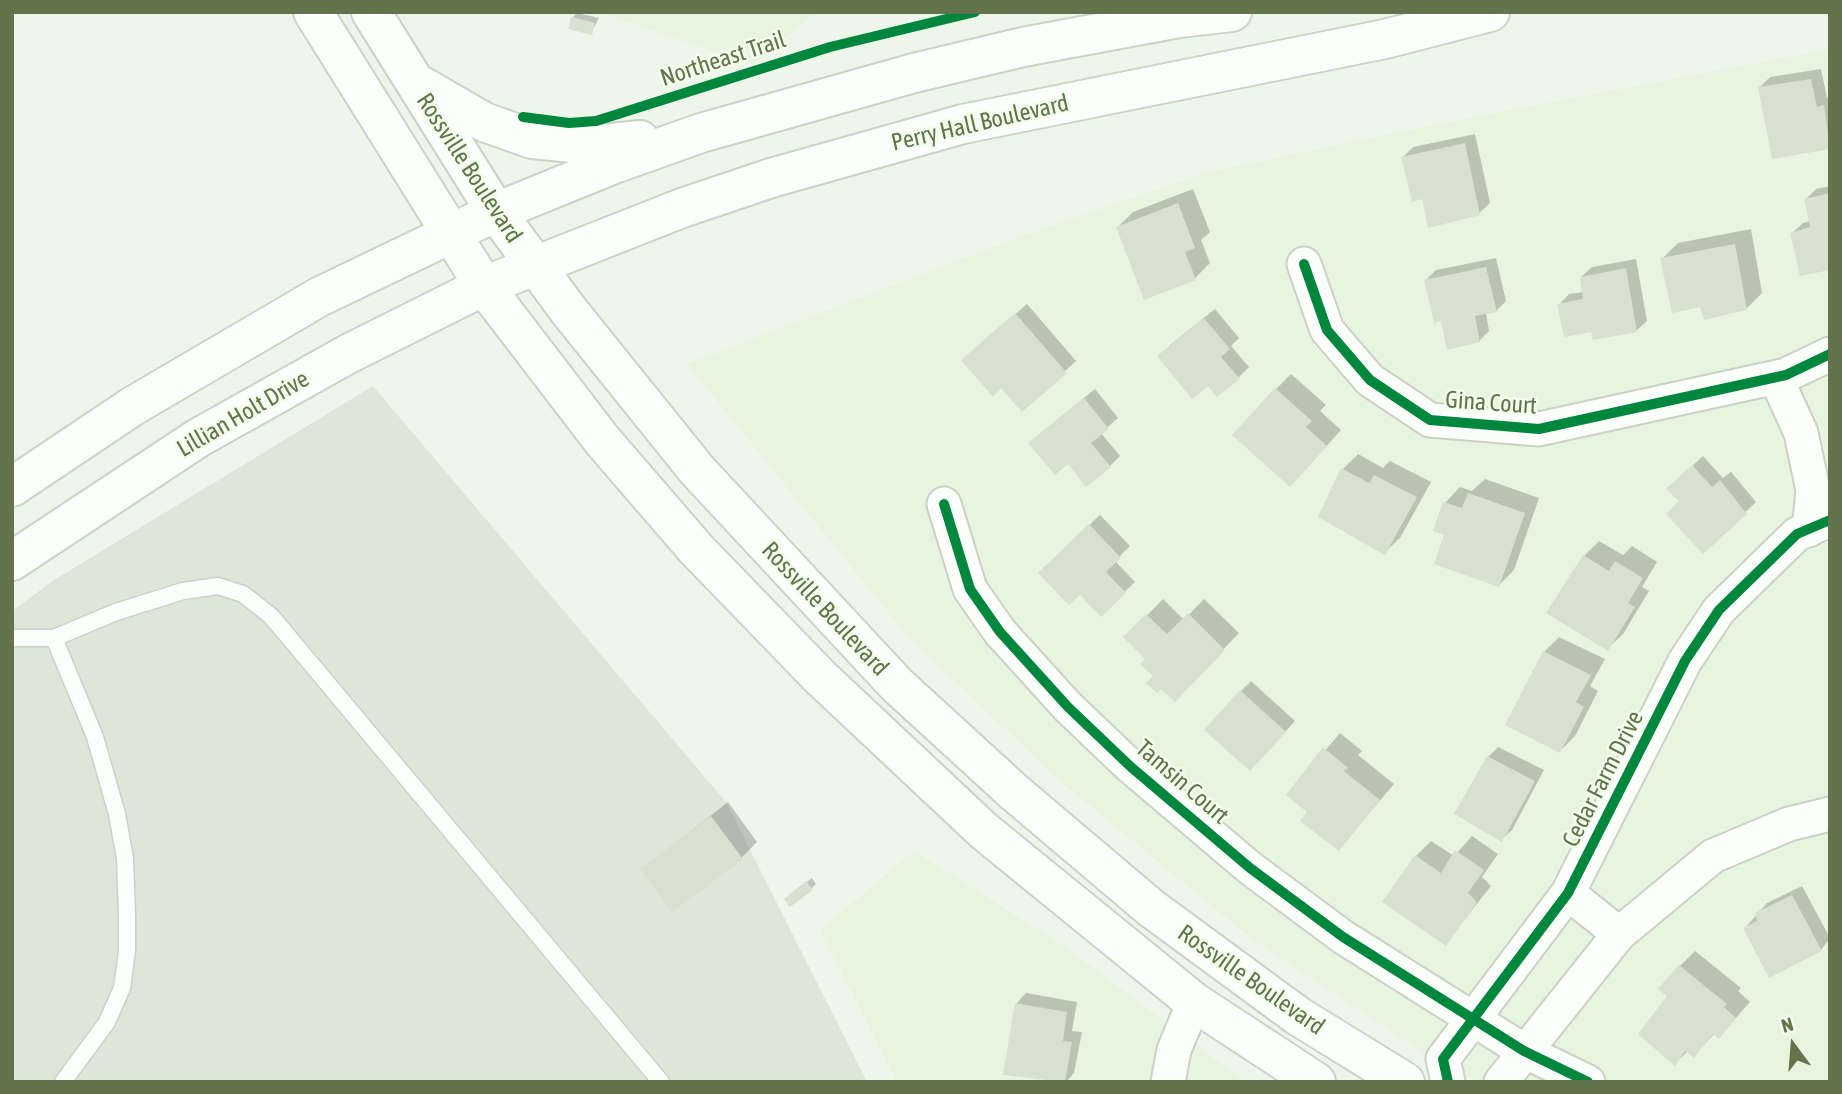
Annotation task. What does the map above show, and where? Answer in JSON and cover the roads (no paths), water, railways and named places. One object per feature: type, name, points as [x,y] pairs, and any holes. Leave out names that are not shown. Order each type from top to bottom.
[{"type":"main road","name":"Rossville Boulevard","points":[[313,12],[450,234],[484,286],[552,378],[635,480],[766,624],[895,750],[984,831],[1194,1002],[1316,1082]]},
{"type":"main road","name":"Rossville Boulevard","points":[[371,12],[496,212],[533,265],[697,470],[897,685],[951,737],[1151,908],[1298,1016],[1405,1082]]},
{"type":"main road","points":[[12,486],[204,363],[319,297],[496,212],[701,132],[805,101],[1023,47],[1179,18],[1232,12]]},
{"type":"main road","name":"Perry Hall Boulevard","points":[[484,286],[682,208],[877,147],[1099,95],[1385,39],[1490,12]]},
{"type":"main road","points":[[412,80],[484,122],[532,139],[593,145],[701,132]]},
{"type":"main road","name":"Lillian Holt Drive","points":[[12,561],[112,492],[254,405],[484,286]]},
{"type":"street","name":"Gina Court","points":[[1304,264],[1327,330],[1370,380],[1430,420],[1539,429],[1776,378],[1828,361]]},
{"type":"street","points":[[1776,378],[1801,433],[1819,525]]},
{"type":"street","name":"Tamsin Court","points":[[943,504],[971,589],[1000,632],[1068,707],[1130,767],[1250,868],[1343,937],[1524,1051],[1588,1082]]},
{"type":"street","name":"Cedar Farm Drive","points":[[1448,1082],[1443,1059],[1568,893],[1685,661],[1719,610],[1797,534],[1819,525]]},
{"type":"street","points":[[1501,1082],[1619,934],[1713,856],[1789,824],[1830,814]]},
{"type":"street","points":[[1568,893],[1619,934]]},
{"type":"street","points":[[1168,1082],[1174,1051],[1194,1002]]},
{"type":"lane","points":[[12,638],[54,638],[116,612],[183,591],[218,586],[243,594],[271,616],[661,1082]]},
{"type":"lane","points":[[54,638],[95,737],[117,814],[125,858],[127,916],[122,988],[107,1022],[63,1082]]}]
